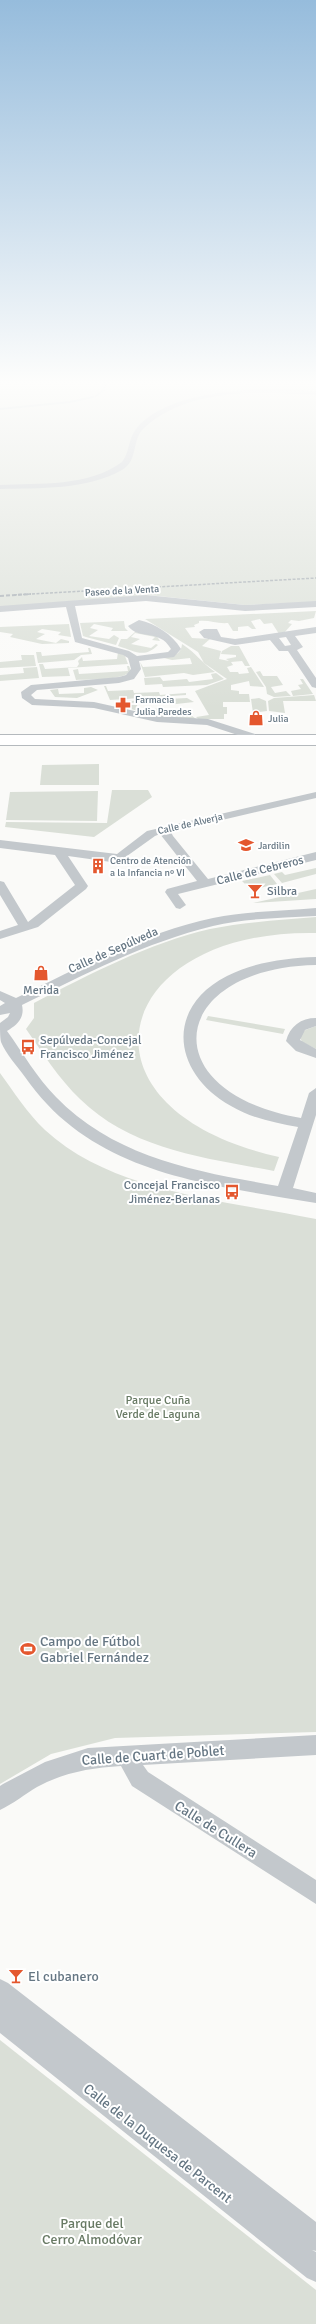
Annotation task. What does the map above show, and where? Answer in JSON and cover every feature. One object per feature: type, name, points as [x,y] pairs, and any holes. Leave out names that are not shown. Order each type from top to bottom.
[{"type":"highway","points":[[0,736],[316,736]]},
{"type":"highway","points":[[0,740],[316,740]]},
{"type":"street","name":"Paseo de la Venta","points":[[0,609],[146,598],[245,608],[316,604]]},
{"type":"street","points":[[70,604],[78,640],[126,653],[133,659],[136,669],[130,677],[125,679],[41,686],[30,689],[26,696],[32,702],[45,704],[94,705],[157,720],[208,722],[251,736]]},
{"type":"street","points":[[217,638],[235,642],[316,630]]},
{"type":"street","points":[[133,659],[171,655],[174,652],[176,649],[173,641],[156,632]]},
{"type":"street","points":[[273,636],[282,649],[298,647],[289,635]]},
{"type":"street","points":[[291,648],[316,685]]},
{"type":"street","name":"Calle de Alverja","points":[[0,844],[111,858],[120,857],[151,833],[316,795]]},
{"type":"street","name":"Calle de Cebreros","points":[[165,830],[167,837],[205,883]]},
{"type":"street","points":[[0,935],[26,928],[43,918],[82,886],[59,851]]},
{"type":"street","name":"Calle de Cebreros","points":[[180,905],[171,892],[316,856]]},
{"type":"street","points":[[0,885],[26,928]]},
{"type":"street","name":"Calle de Sepúlveda","points":[[0,1011],[6,1000],[136,937],[176,924],[244,910],[316,904]]},
{"type":"street","name":"Calle de Sepúlveda","points":[[6,1000],[135,947],[184,930],[232,919],[316,912]]},
{"type":"street","points":[[306,1124],[259,1113],[236,1103],[217,1090],[204,1078],[191,1057],[189,1034],[193,1016],[204,999],[218,987],[255,969],[292,961],[316,961]]},
{"type":"street","points":[[6,1000],[18,1011],[16,1018],[0,1030],[50,1100],[103,1143],[142,1160],[185,1172],[316,1198]]},
{"type":"street","points":[[316,1022],[301,1026],[295,1033],[293,1041],[301,1048],[316,1054]]},
{"type":"street","points":[[284,1192],[316,1093]]},
{"type":"street","name":"Calle de Cuart de Poblet","points":[[0,1799],[23,1782],[64,1763],[88,1758],[132,1754],[316,1745]]},
{"type":"street","name":"Calle de Cullera","points":[[132,1754],[132,1767],[140,1779],[316,1892]]},
{"type":"street","name":"Calle de la Duquesa de Parcent","points":[[0,1991],[316,2238]]},
{"type":"street","name":"Calle de la Duquesa de Parcent","points":[[0,2018],[316,2269]]},
{"type":"green space","points":[[0,491],[316,491],[316,602],[245,605],[148,595],[0,607]]},
{"type":"green space","points":[[316,611],[314,618],[299,621],[291,620],[288,623],[292,624],[284,633],[279,634],[272,623],[264,624],[260,619],[251,621],[256,629],[252,629],[248,626],[238,627],[238,631],[233,631],[228,623],[203,621],[199,621],[199,623],[194,625],[195,627],[185,628],[192,638],[210,639],[202,646],[221,651],[219,659],[229,661],[226,659],[236,657],[236,655],[221,654],[222,651],[231,646],[239,646],[250,666],[245,666],[242,661],[231,662],[233,665],[227,667],[230,672],[238,672],[239,674],[249,673],[247,668],[251,667],[264,687],[250,686],[249,681],[231,685],[231,690],[239,691],[239,694],[249,694],[250,702],[223,702],[223,707],[227,707],[227,714],[224,714],[224,719],[198,719],[196,717],[209,715],[195,691],[227,679],[204,663],[198,652],[145,619]]},
{"type":"green space","points":[[124,621],[125,628],[128,631],[111,631],[113,628],[94,624],[90,628],[98,630],[89,636],[109,639],[114,635],[119,638],[116,645],[83,636],[80,623]]},
{"type":"green space","points":[[69,624],[71,637],[58,635],[61,632],[42,629],[37,632],[45,634],[36,639],[56,643],[61,639],[69,641],[69,643],[42,644],[10,637],[13,634],[0,632],[0,627]]},
{"type":"green space","points":[[135,632],[156,635],[160,641],[152,640],[155,637],[135,633],[131,637],[140,639],[131,644],[151,648],[156,644],[158,645],[144,653],[134,652],[118,646],[121,639],[127,639]]},
{"type":"green space","points":[[182,644],[191,650],[215,672],[193,675],[184,673],[145,677],[140,662],[143,667],[192,664],[190,658],[172,660],[164,658],[178,653]]},
{"type":"green space","points":[[88,648],[90,648],[92,654],[81,655],[74,660],[38,663],[36,652],[41,652],[42,656],[89,652]]},
{"type":"green space","points":[[118,652],[125,656],[128,664],[68,668],[70,676],[42,677],[39,664],[43,664],[45,669],[77,667],[79,664],[78,661],[82,657],[83,661],[117,659]]},
{"type":"green space","points":[[21,655],[34,655],[36,666],[0,668],[0,662],[22,660]]},
{"type":"green space","points":[[127,666],[129,666],[131,671],[127,674],[105,679],[76,680],[73,670],[78,669],[79,674],[128,671]]},
{"type":"green space","points":[[37,667],[39,678],[0,681],[0,675],[24,673],[23,668]]},
{"type":"green space","points":[[260,671],[263,676],[277,676],[283,685],[271,687],[275,693],[286,691],[291,696],[274,697],[267,694],[266,687],[256,672]]},
{"type":"green space","points":[[216,673],[224,679],[207,685],[163,687],[162,684],[145,685],[144,678],[160,677],[163,681],[187,679],[189,682],[213,679],[211,674]]},
{"type":"green space","points":[[300,679],[303,679],[313,694],[293,696],[291,691],[301,689],[298,685],[303,684]]},
{"type":"green space","points":[[104,686],[106,686],[108,691],[133,690],[134,693],[159,692],[160,695],[186,693],[186,695],[110,700]]},
{"type":"green space","points":[[91,687],[98,690],[77,698],[55,697],[50,690],[58,689],[59,694],[84,693],[84,688]]},
{"type":"green space","points":[[314,695],[316,701],[283,701],[285,713],[269,711],[268,701],[274,698]]},
{"type":"green space","points":[[187,698],[194,702],[167,705],[165,701],[129,703],[128,701]]},
{"type":"green space","points":[[259,698],[266,701],[267,711],[253,713],[251,699]]},
{"type":"green space","points":[[130,705],[137,705],[138,710],[164,708],[166,712],[191,710],[188,713],[196,719],[158,717],[131,709]]},
{"type":"green space","points":[[99,764],[99,785],[40,785],[42,765]]},
{"type":"green space","points":[[112,790],[148,790],[152,797],[94,837],[5,827],[6,822],[107,823]]},
{"type":"green space","points":[[98,791],[97,821],[6,820],[10,792]]},
{"type":"green space","points":[[316,868],[316,874],[282,883],[274,874],[282,872],[285,875]]},
{"type":"green space","points":[[270,875],[277,884],[251,890],[242,881]]},
{"type":"green space","points":[[316,889],[316,899],[253,903]]},
{"type":"green space","points":[[316,917],[316,933],[247,940],[194,960],[158,989],[140,1026],[142,1064],[165,1101],[210,1133],[279,1157],[274,1171],[196,1156],[146,1141],[123,1130],[100,1116],[72,1091],[51,1065],[26,1029],[34,1018],[34,1003],[120,960],[165,942],[210,929],[250,923]]},
{"type":"green space","points":[[208,1016],[285,1029],[283,1034],[206,1020]]},
{"type":"green space","points":[[316,1026],[316,1049],[302,1042],[300,1037],[303,1031]]},
{"type":"green space","name":"Parque Cuña Verde de Laguna","points":[[0,1073],[27,1110],[45,1130],[73,1151],[104,1168],[138,1181],[210,1200],[316,1219],[316,1732],[115,1738],[51,1754],[0,1784]]},
{"type":"green space","name":"Parque del Cerro Almodóvar","points":[[0,2040],[316,2290],[316,2324],[0,2324]]},
{"type":"railway","points":[[26,594],[316,578]]},
{"type":"railway","points":[[0,596],[26,594]]},
{"type":"railway","points":[[14,595],[26,594]]},
{"type":"railway","points":[[26,594],[31,594]]},
{"type":"place","name":"Farmacia Julia Paredes","points":[[123,705]]},
{"type":"place","name":"Julia","points":[[256,718]]},
{"type":"place","name":"Jardilin","points":[[246,845]]},
{"type":"place","name":"Centro de Atención a la Infancia nº VI","points":[[98,866]]},
{"type":"place","name":"Silbra","points":[[255,891]]},
{"type":"place","name":"Merida","points":[[41,973]]},
{"type":"place","name":"Sepúlveda-Concejal Francisco Jiménez","points":[[28,1047]]},
{"type":"place","name":"Concejal Francisco Jiménez-Berlanas","points":[[232,1192]]},
{"type":"place","name":"Campo de Fútbol Gabriel Fernández","points":[[28,1649]]},
{"type":"place","name":"El cubanero","points":[[16,1976]]}]
